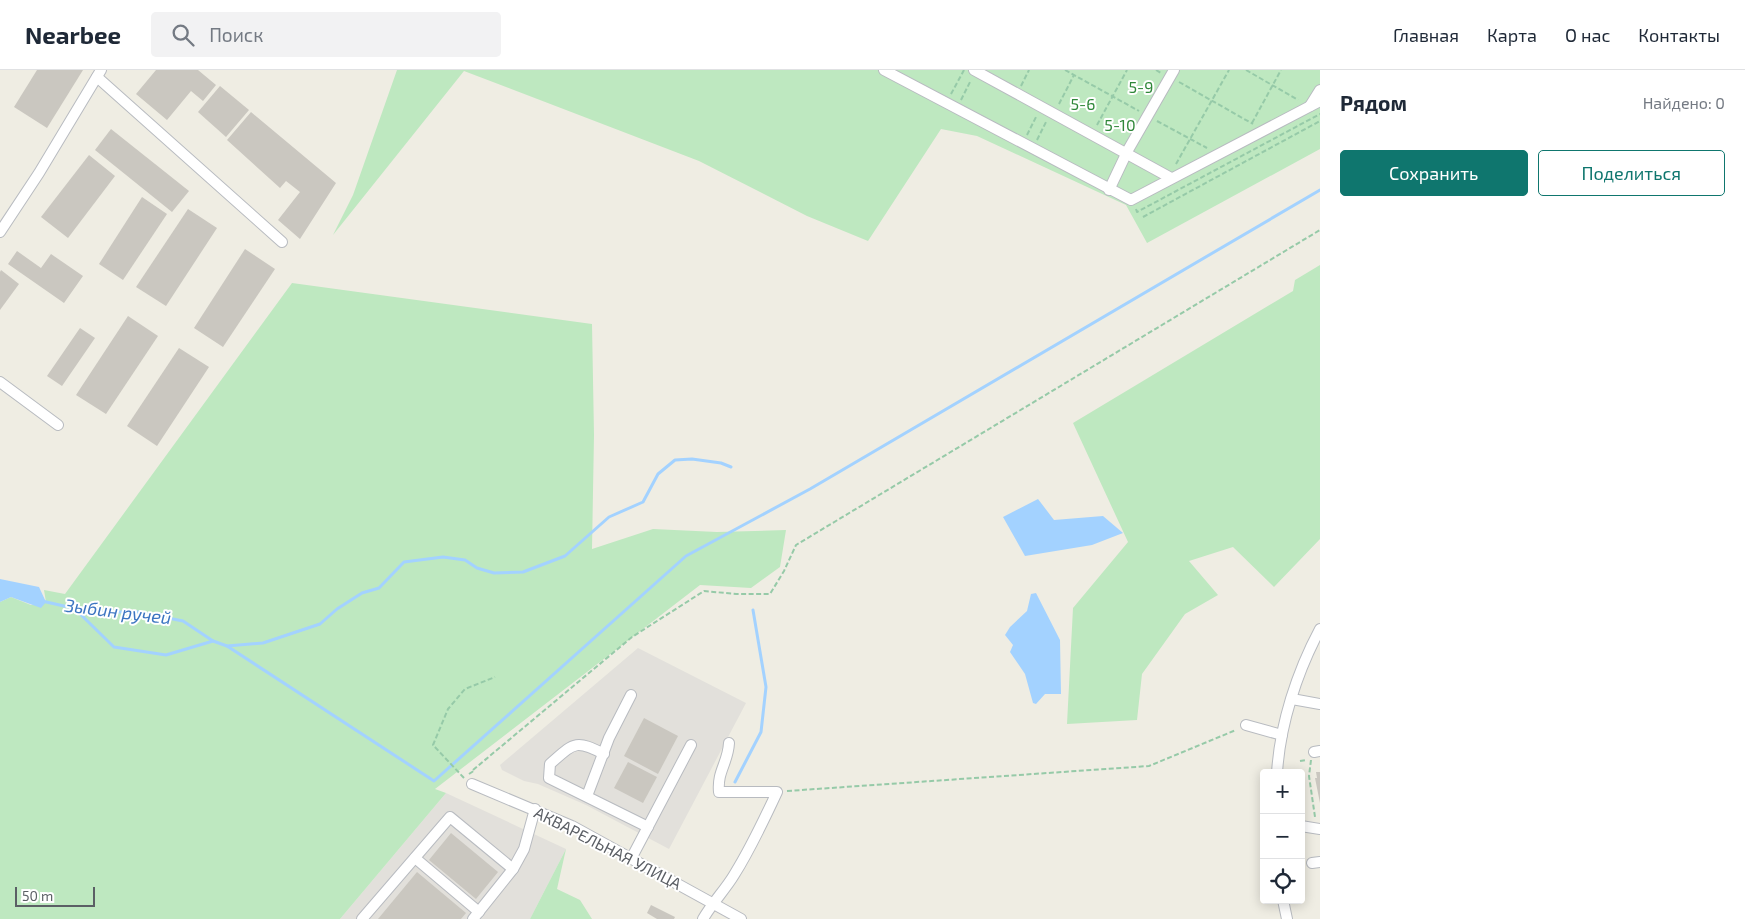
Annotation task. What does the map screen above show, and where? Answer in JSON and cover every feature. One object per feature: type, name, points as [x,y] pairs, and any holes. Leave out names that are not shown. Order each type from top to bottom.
[{"type":"street","points":[[884,70],[1131,200],[1320,101]]},
{"type":"street","points":[[975,70],[1171,178]]},
{"type":"street","points":[[0,232],[99,74],[282,242]]},
{"type":"street","points":[[1109,190],[1172,74]]},
{"type":"street","points":[[1310,107],[1320,90]]},
{"type":"street","points":[[0,382],[58,424]]},
{"type":"street","points":[[1278,769],[1282,735],[1298,678],[1320,629]]},
{"type":"street","points":[[587,796],[609,738],[631,695]]},
{"type":"street","points":[[1292,699],[1320,704]]},
{"type":"street","points":[[1246,726],[1282,735]]},
{"type":"street","points":[[703,919],[712,903],[734,876],[777,792],[719,792],[718,778],[728,756],[729,742]]},
{"type":"street","points":[[604,754],[584,744],[572,744],[550,764],[549,778],[648,827]]},
{"type":"street","points":[[632,857],[691,745]]},
{"type":"street","name":"АКВАРЕЛЬНАЯ УЛИЦА","points":[[472,784],[572,826],[632,857],[741,919]]},
{"type":"street","points":[[415,858],[476,915],[513,869],[524,850],[535,809]]},
{"type":"street","points":[[362,919],[450,817],[513,869]]},
{"type":"street","points":[[1305,827],[1319,829]]},
{"type":"street","points":[[1284,904],[1287,919]]},
{"type":"path","points":[[946,103],[964,70]]},
{"type":"path","points":[[956,108],[975,70]]},
{"type":"path","points":[[1017,94],[1029,70]]},
{"type":"path","points":[[1065,70],[1217,154]]},
{"type":"path","points":[[1092,135],[1127,70]]},
{"type":"path","points":[[1171,178],[1172,170],[1229,70]]},
{"type":"path","points":[[1246,70],[1310,107]]},
{"type":"path","points":[[1251,123],[1281,70]]},
{"type":"path","points":[[1172,74],[1212,101],[1264,130]]},
{"type":"path","points":[[1032,149],[1074,75]]},
{"type":"path","points":[[1022,143],[1041,107]]},
{"type":"path","points":[[1137,212],[1320,114]]},
{"type":"path","points":[[1143,217],[1320,122]]},
{"type":"path","points":[[1293,129],[1296,134]]},
{"type":"path","points":[[1223,166],[1226,171]]},
{"type":"path","points":[[473,770],[632,637],[704,591],[736,594],[770,594],[784,571],[796,544],[1320,230]]},
{"type":"path","points":[[472,784],[432,745],[448,710],[465,689],[495,676]]},
{"type":"path","points":[[777,792],[1149,766],[1246,726]]},
{"type":"path","points":[[1300,761],[1311,759],[1309,776],[1319,829]]},
{"type":"shaded area","points":[[638,648],[746,703],[669,849],[586,805],[538,784],[524,781],[502,770],[500,765]]},
{"type":"shaded area","points":[[446,793],[566,849],[530,919],[340,919]]},
{"type":"green space","points":[[397,70],[1320,70],[1320,149],[1147,243],[1126,205],[977,136],[941,129],[868,241],[807,216],[699,161],[464,71],[333,235],[353,195]]},
{"type":"green space","points":[[1320,265],[1320,539],[1274,587],[1233,547],[1189,561],[1218,595],[1185,614],[1142,674],[1137,720],[1067,724],[1073,608],[1128,542],[1073,423],[1293,291],[1295,280]]},
{"type":"green space","points":[[292,283],[592,324],[594,435],[592,549],[653,529],[717,532],[786,530],[780,567],[751,588],[700,585],[435,789],[446,793],[340,919],[0,919],[0,602],[11,597],[31,605],[46,602],[44,590],[65,594]]},
{"type":"green space","points":[[566,849],[557,889],[580,900],[592,919],[530,919]]},
{"type":"water","points":[[1038,499],[1054,520],[1103,516],[1123,533],[1092,545],[1025,556],[1003,517]]},
{"type":"water","points":[[0,579],[39,587],[46,602],[41,608],[11,597],[0,602]]},
{"type":"water","points":[[1036,593],[1060,640],[1061,694],[1045,694],[1036,704],[1033,703],[1025,674],[1010,652],[1013,645],[1005,635],[1010,627],[1027,611],[1031,594]]},
{"type":"building","points":[[37,70],[83,70],[47,128],[14,107]]},
{"type":"building","points":[[156,70],[198,70],[216,85],[203,101],[191,91],[167,120],[136,94]]},
{"type":"building","points":[[220,86],[249,110],[226,137],[198,112]]},
{"type":"building","points":[[251,112],[336,183],[300,239],[278,220],[300,192],[286,181],[280,188],[227,140]]},
{"type":"building","points":[[111,129],[189,191],[172,212],[95,150]]},
{"type":"building","points":[[89,155],[115,176],[68,238],[41,217]]},
{"type":"building","points":[[142,197],[167,214],[123,280],[99,264]]},
{"type":"building","points":[[188,209],[217,228],[166,306],[136,287]]},
{"type":"building","points":[[245,249],[275,269],[223,347],[194,328]]},
{"type":"building","points":[[17,251],[41,268],[51,254],[83,276],[64,303],[8,264]]},
{"type":"building","points":[[1,270],[19,284],[0,310],[0,272]]},
{"type":"building","points":[[128,316],[158,336],[106,414],[76,395]]},
{"type":"building","points":[[80,328],[95,338],[62,386],[47,376]]},
{"type":"building","points":[[179,348],[209,367],[157,446],[127,426]]},
{"type":"building","points":[[644,718],[678,736],[658,774],[624,756]]},
{"type":"building","points":[[628,762],[657,777],[643,803],[614,788]]},
{"type":"building","points":[[1316,772],[1320,772],[1320,803],[1315,778],[1317,778]]},
{"type":"building","points":[[451,833],[498,872],[476,899],[429,860]]},
{"type":"building","points":[[417,872],[466,913],[461,919],[378,919]]},
{"type":"building","points":[[651,905],[675,917],[674,919],[657,919],[647,913]]},
{"type":"waterway","points":[[227,646],[434,781],[686,556],[810,489],[1320,190]]},
{"type":"waterway","name":"Зыбин ручей","points":[[42,601],[90,612],[138,612],[183,621],[213,641],[227,646],[263,643],[320,624],[337,609],[362,593],[379,588],[404,562],[443,557],[465,560],[477,568],[494,573],[523,572],[565,556],[609,517],[643,502],[658,474],[675,460],[692,459],[721,463],[731,467]]},
{"type":"waterway","points":[[73,607],[114,647],[166,655],[213,641]]},
{"type":"waterway","points":[[735,782],[761,732],[766,687],[753,610]]},
{"type":"park label","name":"5-9","points":[[1141,87]]},
{"type":"park label","name":"5-6","points":[[1083,104]]},
{"type":"park label","name":"5-10","points":[[1120,125]]}]
